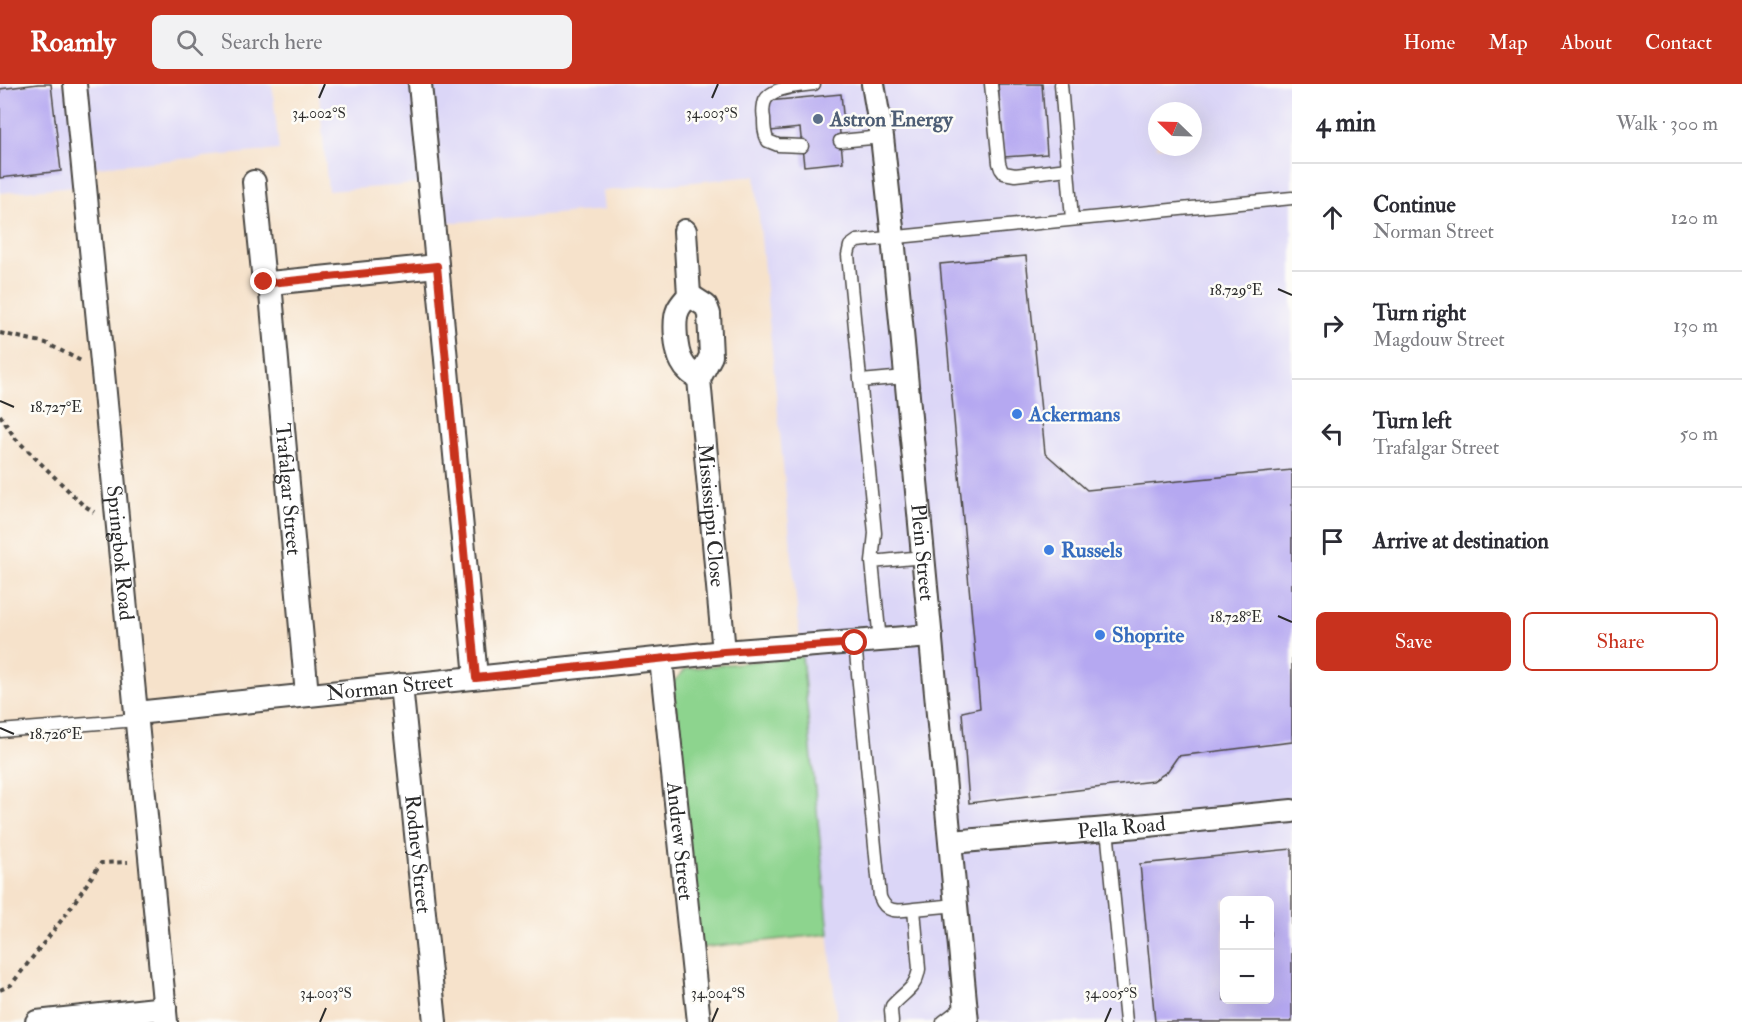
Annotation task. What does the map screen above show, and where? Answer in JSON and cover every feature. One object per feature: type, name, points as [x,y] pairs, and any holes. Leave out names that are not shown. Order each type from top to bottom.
[{"type":"street","name":"Springbok Road","points":[[75,84],[165,1015]]},
{"type":"street","points":[[420,84],[476,678]]},
{"type":"street","name":"Plein Street","points":[[873,84],[882,137],[893,237],[966,1013]]},
{"type":"street","name":"Trafalgar Street","points":[[255,182],[264,282],[270,283],[307,695]]},
{"type":"street","points":[[685,231],[689,295],[678,309],[675,325],[682,362],[699,380]]},
{"type":"street","points":[[270,283],[437,266]]},
{"type":"street","name":"Mississippi Close","points":[[689,295],[706,306],[709,314],[711,356],[699,380],[724,652]]},
{"type":"street","name":"Norman Street","points":[[136,716],[307,695],[724,652],[931,636]]},
{"type":"street","name":"Andrew Street","points":[[661,659],[699,1022]]},
{"type":"street","name":"Rodney Street","points":[[401,686],[435,1022]]},
{"type":"street","name":"Pella Road","points":[[951,842],[1292,811]]},
{"type":"street","points":[[37,1022],[165,1015]]},
{"type":"lane","points":[[802,146],[778,145],[768,141],[765,137],[764,104],[775,92],[813,84]]},
{"type":"lane","points":[[991,84],[999,163],[1004,173],[1010,175],[1068,169]]},
{"type":"lane","points":[[1061,84],[1072,219]]},
{"type":"lane","points":[[840,141],[882,137]]},
{"type":"lane","points":[[880,640],[872,562],[875,533],[850,246],[857,241],[893,237],[1292,198]]},
{"type":"lane","points":[[861,381],[905,377]]},
{"type":"lane","points":[[872,562],[923,557]]},
{"type":"lane","points":[[855,643],[882,904],[894,911],[957,905]]},
{"type":"lane","points":[[0,732],[136,716]]},
{"type":"lane","points":[[1107,829],[1125,1022]]},
{"type":"lane","points":[[892,1022],[892,1006],[914,985],[920,969],[914,909]]},
{"type":"lane","points":[[943,1022],[966,1013]]},
{"type":"path","points":[[0,333],[46,343],[103,372]]},
{"type":"path","points":[[0,415],[15,438],[82,504],[118,527]]},
{"type":"path","points":[[0,990],[11,985],[67,913],[101,863],[150,861]]},
{"type":"shaded area","points":[[0,84],[272,84],[279,150],[85,168],[86,185],[0,193]]},
{"type":"shaded area","points":[[318,84],[1292,84],[1292,1022],[837,1022],[755,176],[602,191],[604,210],[434,224],[430,183],[328,191]]},
{"type":"green space","points":[[802,656],[829,934],[698,948],[673,682],[686,669]]},
{"type":"building","points":[[51,84],[61,171],[0,178],[0,89]]},
{"type":"building","points":[[998,84],[1042,84],[1047,154],[1004,157]]},
{"type":"building","points":[[841,94],[844,124],[839,124],[843,162],[804,166],[800,128],[771,131],[768,101]]},
{"type":"building","points":[[1026,256],[1045,453],[1087,490],[1292,470],[1292,742],[1178,756],[1167,772],[1153,781],[969,803],[962,712],[980,708],[940,264]]},
{"type":"building","points":[[1292,849],[1292,1022],[1155,1022],[1140,864]]},
{"type":"place","name":"Astron Energy","points":[[818,119]]},
{"type":"place","name":"Ackermans","points":[[1017,414]]},
{"type":"place","name":"Russels","points":[[1049,550]]},
{"type":"place","name":"Shoprite","points":[[1100,635]]},
{"type":"route","points":[[264,282],[437,266],[476,678],[724,652],[855,643]]}]
